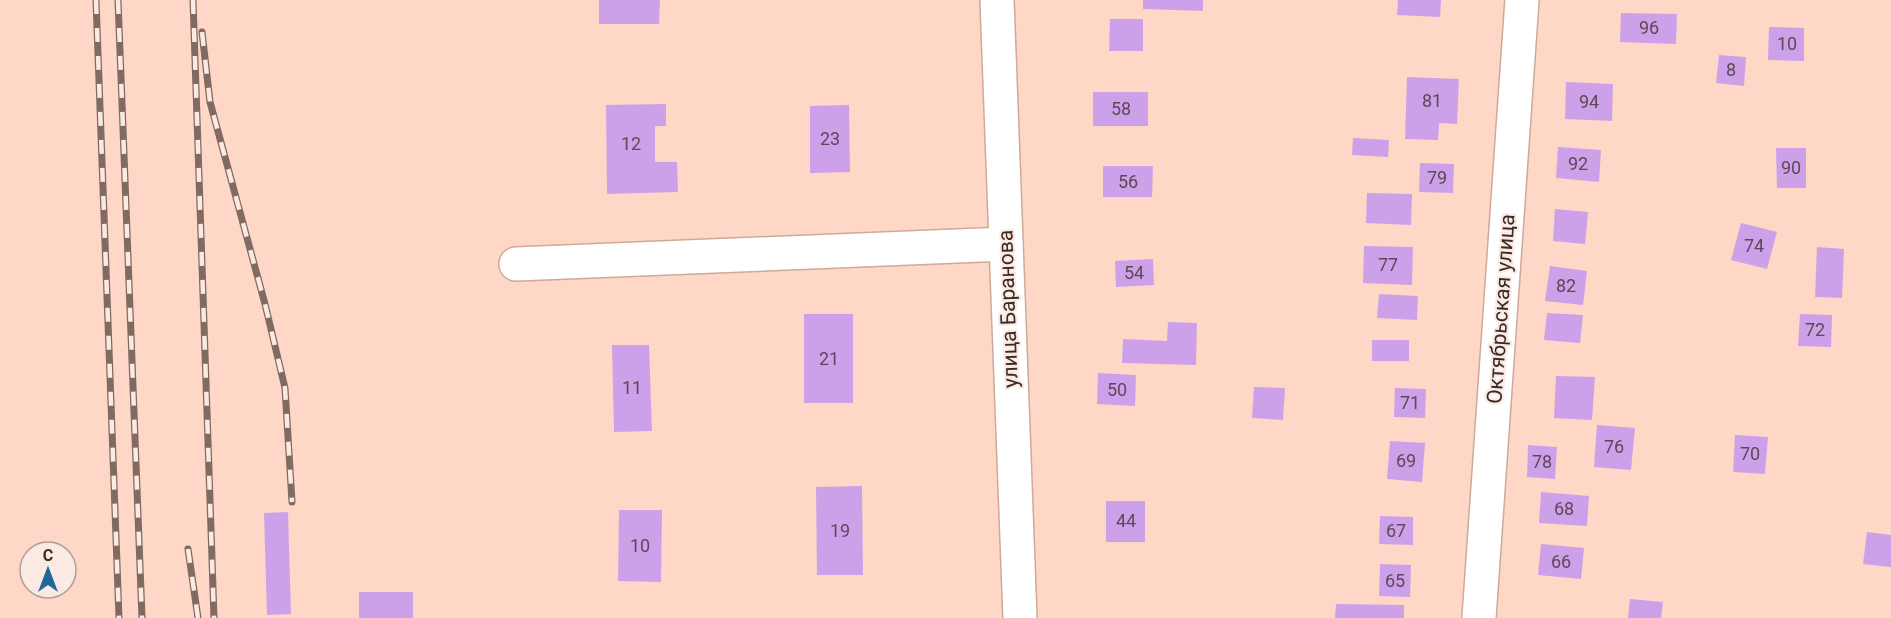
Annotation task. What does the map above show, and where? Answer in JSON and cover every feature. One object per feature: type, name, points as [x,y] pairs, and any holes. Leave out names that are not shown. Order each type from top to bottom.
[{"type":"street","name":"улица Баранова","points":[[997,0],[1020,618]]},
{"type":"street","name":"Октябрьская улица","points":[[1479,618],[1522,0]]},
{"type":"street","points":[[516,264],[1006,244]]},
{"type":"building","points":[[599,0],[660,0],[659,24],[599,24]]},
{"type":"building","points":[[1143,0],[1203,0],[1203,11],[1143,9]]},
{"type":"building","points":[[1398,0],[1441,0],[1440,17],[1397,15]]},
{"type":"building","points":[[1621,13],[1677,14],[1676,44],[1620,42]]},
{"type":"building","points":[[1110,19],[1143,19],[1143,51],[1109,51]]},
{"type":"building","points":[[1769,27],[1804,28],[1804,61],[1768,60]]},
{"type":"building","points":[[1719,55],[1746,57],[1744,86],[1716,83]]},
{"type":"building","points":[[1407,77],[1459,79],[1457,124],[1439,123],[1438,140],[1405,139]]},
{"type":"building","points":[[1566,82],[1613,84],[1612,121],[1565,119]]},
{"type":"building","points":[[1093,92],[1148,92],[1148,126],[1093,126]]},
{"type":"building","points":[[666,104],[666,126],[655,126],[655,162],[677,162],[678,192],[607,194],[606,105]]},
{"type":"building","points":[[849,105],[850,172],[810,173],[810,106]]},
{"type":"building","points":[[1353,138],[1389,140],[1388,157],[1352,155]]},
{"type":"building","points":[[1558,147],[1601,150],[1599,182],[1556,178]]},
{"type":"building","points":[[1776,148],[1806,148],[1806,188],[1777,188]]},
{"type":"building","points":[[1420,163],[1454,164],[1453,193],[1419,192]]},
{"type":"building","points":[[1103,166],[1153,166],[1152,197],[1103,197]]},
{"type":"building","points":[[1367,193],[1412,194],[1411,225],[1366,223]]},
{"type":"building","points":[[1555,209],[1588,212],[1585,244],[1553,241]]},
{"type":"building","points":[[1741,223],[1777,232],[1767,269],[1731,260]]},
{"type":"building","points":[[1364,246],[1413,247],[1412,285],[1363,283]]},
{"type":"building","points":[[1817,247],[1844,249],[1842,298],[1815,297]]},
{"type":"building","points":[[1153,259],[1154,285],[1116,287],[1115,261]]},
{"type":"building","points":[[1550,266],[1587,271],[1583,305],[1545,301]]},
{"type":"building","points":[[1379,294],[1418,296],[1417,320],[1377,318]]},
{"type":"building","points":[[1547,313],[1583,315],[1580,343],[1544,340]]},
{"type":"building","points":[[804,314],[853,314],[853,403],[804,403]]},
{"type":"building","points":[[1800,314],[1832,315],[1831,347],[1798,346]]},
{"type":"building","points":[[1168,322],[1197,323],[1196,365],[1122,363],[1123,339],[1167,341]]},
{"type":"building","points":[[1372,340],[1409,340],[1409,361],[1372,361]]},
{"type":"building","points":[[612,345],[649,345],[652,431],[614,432]]},
{"type":"building","points":[[1098,373],[1136,375],[1135,406],[1097,404]]},
{"type":"building","points":[[1556,376],[1595,377],[1592,420],[1554,418]]},
{"type":"building","points":[[1254,387],[1285,388],[1283,420],[1252,418]]},
{"type":"building","points":[[1395,388],[1426,389],[1425,418],[1394,417]]},
{"type":"building","points":[[1597,425],[1635,428],[1631,470],[1594,467]]},
{"type":"building","points":[[1735,435],[1768,437],[1765,474],[1733,472]]},
{"type":"building","points":[[1390,441],[1425,443],[1422,482],[1387,479]]},
{"type":"building","points":[[1528,445],[1557,447],[1555,479],[1527,477]]},
{"type":"building","points":[[862,486],[863,575],[817,575],[816,487]]},
{"type":"building","points":[[1541,492],[1589,496],[1587,526],[1539,523]]},
{"type":"building","points":[[1106,501],[1145,501],[1145,542],[1106,542]]},
{"type":"building","points":[[619,510],[662,510],[661,582],[618,581]]},
{"type":"building","points":[[288,512],[291,614],[267,615],[264,513]]},
{"type":"building","points":[[1380,516],[1413,517],[1413,545],[1379,544]]},
{"type":"building","points":[[1867,532],[1891,535],[1891,567],[1863,564]]},
{"type":"building","points":[[1541,544],[1584,548],[1581,579],[1538,575]]},
{"type":"building","points":[[1380,564],[1411,565],[1410,597],[1379,596]]},
{"type":"building","points":[[359,592],[413,592],[413,618],[359,618]]},
{"type":"building","points":[[1630,599],[1663,602],[1661,618],[1628,618]]},
{"type":"building","points":[[1336,604],[1404,605],[1404,618],[1335,618]]},
{"type":"railway","points":[[96,0],[119,618]]},
{"type":"railway","points":[[118,0],[142,618]]},
{"type":"railway","points":[[193,0],[214,618]]},
{"type":"railway","points":[[202,32],[210,102],[265,304],[285,388],[292,502]]},
{"type":"railway","points":[[188,549],[198,618]]}]
